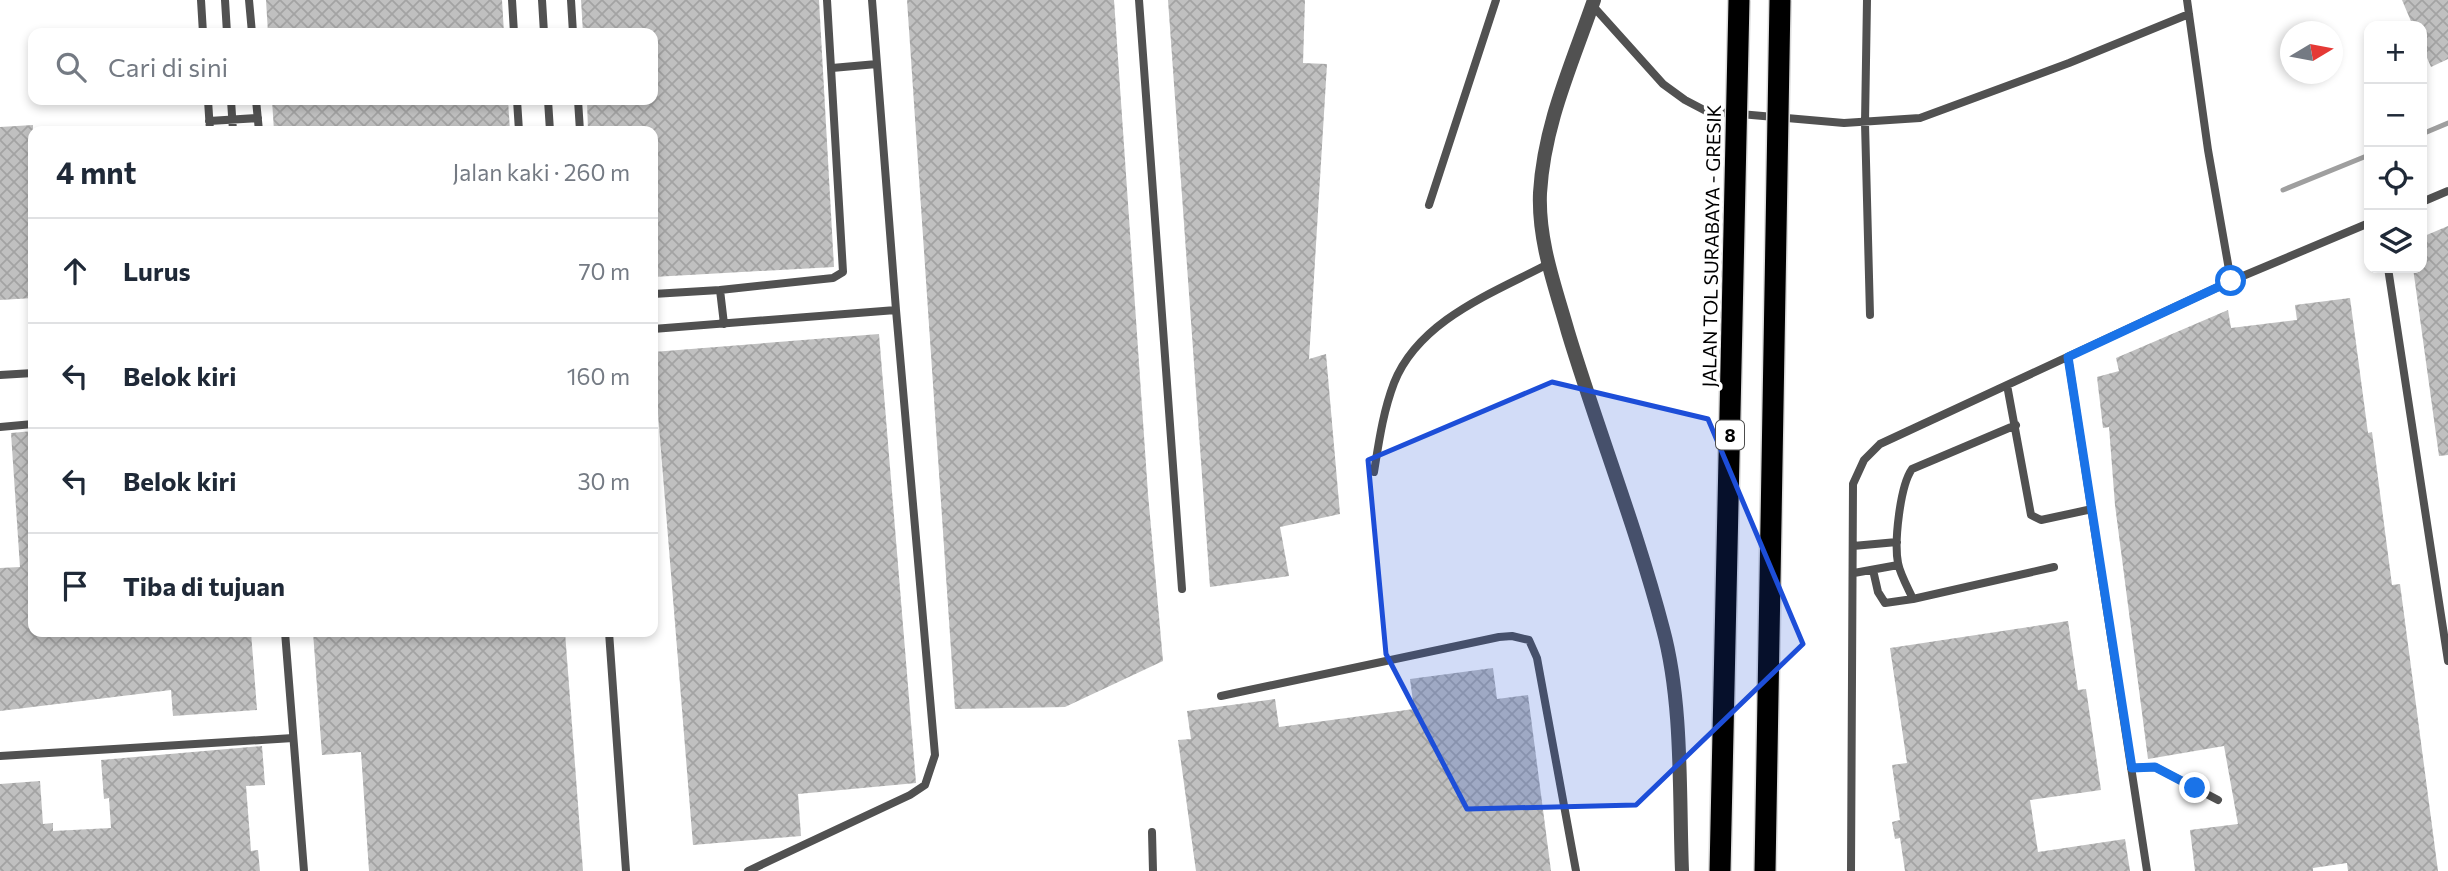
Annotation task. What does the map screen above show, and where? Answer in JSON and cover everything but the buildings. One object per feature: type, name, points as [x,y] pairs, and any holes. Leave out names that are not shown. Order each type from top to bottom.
[{"type":"highway","name":"JALAN TOL SURABAYA - GRESIK","points":[[1720,871],[1739,0]]},
{"type":"highway","name":"8","points":[[1765,871],[1780,0]]},
{"type":"street","points":[[1593,2],[1559,94],[1546,144],[1540,194],[1541,223],[1548,264],[1584,387],[1663,629],[1674,679],[1682,871]]},
{"type":"lane","points":[[201,0],[203,28]]},
{"type":"lane","points":[[225,0],[227,28]]},
{"type":"lane","points":[[249,0],[251,28]]},
{"type":"lane","points":[[512,0],[514,28]]},
{"type":"lane","points":[[542,0],[544,28]]},
{"type":"lane","points":[[571,0],[573,28]]},
{"type":"lane","points":[[658,294],[832,278],[843,272],[827,0]]},
{"type":"lane","points":[[748,871],[910,795],[925,785],[935,755],[872,0]]},
{"type":"lane","points":[[1139,0],[1182,589]]},
{"type":"lane","points":[[1429,205],[1496,0]]},
{"type":"lane","points":[[1867,0],[1865,123],[1870,315]]},
{"type":"lane","points":[[2187,0],[2208,150],[2231,281]]},
{"type":"lane","points":[[1593,2],[1663,84],[1706,111],[1865,123],[1920,118],[2069,63],[2189,14]]},
{"type":"lane","points":[[832,68],[877,64]]},
{"type":"lane","points":[[208,105],[210,126]]},
{"type":"lane","points":[[231,105],[233,126]]},
{"type":"lane","points":[[257,105],[259,126]]},
{"type":"lane","points":[[517,105],[519,126]]},
{"type":"lane","points":[[548,105],[550,126]]},
{"type":"lane","points":[[578,105],[580,126]]},
{"type":"lane","points":[[209,121],[258,118]]},
{"type":"lane","points":[[2427,200],[2448,191]]},
{"type":"lane","points":[[1852,871],[1853,484],[1864,460],[1880,444],[2231,281],[2364,225]]},
{"type":"lane","points":[[1374,472],[1383,417],[1395,380],[1410,355],[1444,322],[1462,309],[1548,264]]},
{"type":"lane","points":[[2389,273],[2448,661]]},
{"type":"lane","points":[[720,290],[724,324]]},
{"type":"lane","points":[[658,330],[896,310]]},
{"type":"lane","points":[[2068,357],[2147,871]]},
{"type":"lane","points":[[0,376],[28,373]]},
{"type":"lane","points":[[2007,385],[2031,515],[2041,520],[2092,509]]},
{"type":"lane","points":[[0,427],[28,424]]},
{"type":"lane","points":[[1913,599],[1898,565],[1897,542],[1904,485],[1912,469],[2016,425]]},
{"type":"lane","points":[[1853,546],[1897,542]]},
{"type":"lane","points":[[1854,573],[1898,565]]},
{"type":"lane","points":[[1873,570],[1878,592],[1885,603],[2054,567]]},
{"type":"lane","points":[[1221,696],[1499,637],[1512,636],[1529,640],[1537,658],[1576,871]]},
{"type":"lane","points":[[285,637],[304,871]]},
{"type":"lane","points":[[610,637],[626,871]]},
{"type":"lane","points":[[0,756],[293,738]]},
{"type":"lane","points":[[2132,768],[2155,767],[2218,800]]},
{"type":"lane","points":[[1152,832],[1153,871]]},
{"type":"highlighted area","points":[[1552,382],[1708,419],[1803,644],[1636,805],[1467,809],[1386,654],[1368,460]]},
{"type":"waterway","points":[[2427,132],[2448,123]]},
{"type":"waterway","points":[[2283,190],[2364,157]]},
{"type":"route","points":[[2195,788],[2155,767],[2132,768],[2068,357],[2231,281]]}]
